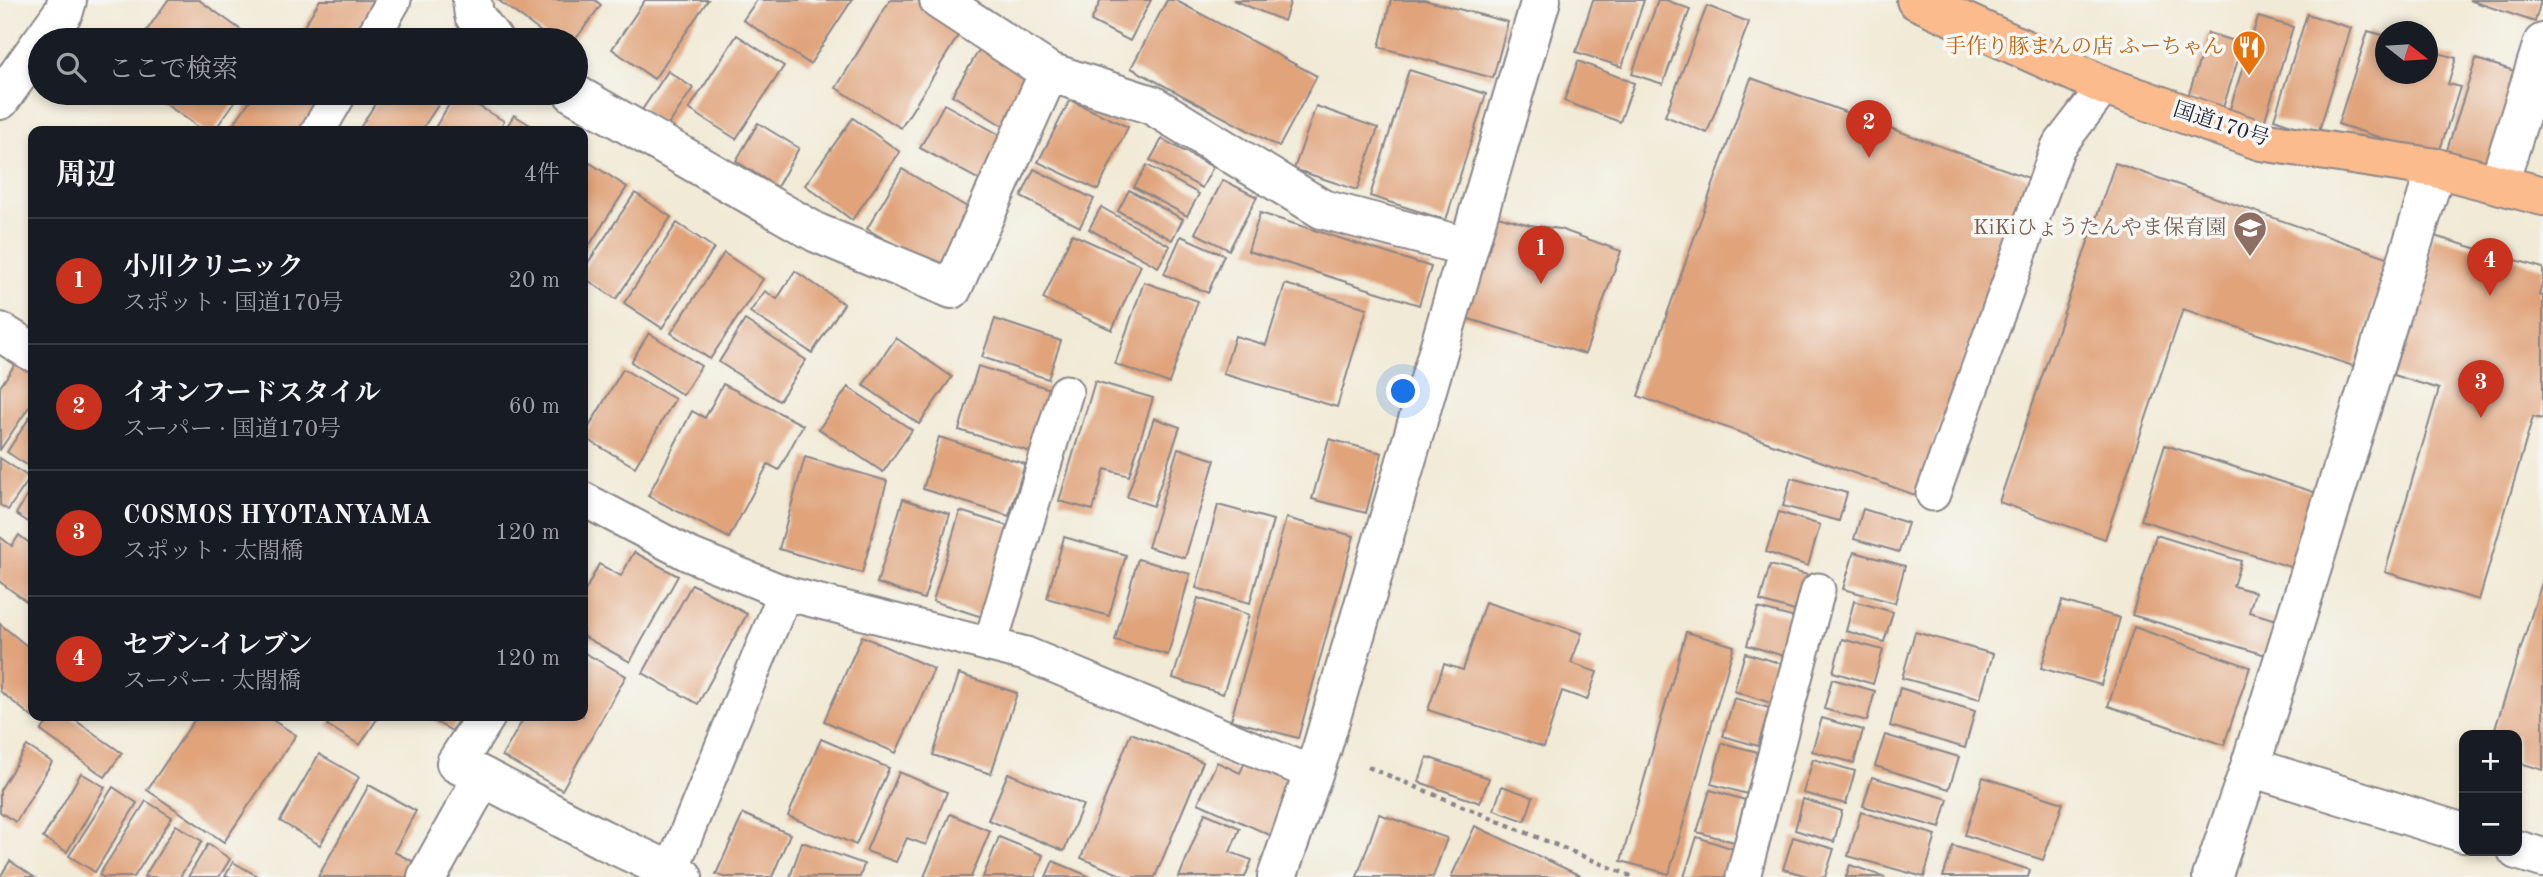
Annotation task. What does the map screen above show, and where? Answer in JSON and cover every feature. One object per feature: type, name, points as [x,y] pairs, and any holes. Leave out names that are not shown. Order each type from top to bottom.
[{"type":"highway","name":"国道170号","points":[[1916,0],[2105,86],[2261,141],[2436,168],[2500,183],[2543,197]]},
{"type":"street","points":[[472,0],[474,15],[484,28]]},
{"type":"street","points":[[939,0],[1049,72],[1152,105],[1322,209],[1468,247]]},
{"type":"street","points":[[1277,877],[1318,761],[1541,0]]},
{"type":"street","points":[[2500,183],[2543,43]]},
{"type":"street","points":[[0,100],[28,62]]},
{"type":"street","points":[[588,102],[817,233],[952,289],[1049,72]]},
{"type":"street","points":[[2212,877],[2250,767],[2436,168]]},
{"type":"street","points":[[0,332],[28,349]]},
{"type":"street","points":[[483,721],[456,763],[602,839],[677,874]]},
{"type":"street","points":[[2250,767],[2459,831]]},
{"type":"street","points":[[427,877],[483,777]]},
{"type":"street","points":[[2522,851],[2543,858]]},
{"type":"lane","points":[[378,28],[394,0]]},
{"type":"lane","points":[[1933,494],[2057,147],[2105,86]]},
{"type":"lane","points":[[321,126],[334,105]]},
{"type":"lane","points":[[990,645],[1066,392]]},
{"type":"lane","points":[[588,502],[688,554],[785,593],[1026,654],[1318,761]]},
{"type":"lane","points":[[1743,877],[1818,590]]},
{"type":"lane","points":[[677,874],[785,593]]},
{"type":"path","points":[[1318,761],[1633,877]]},
{"type":"building","points":[[168,0],[199,0],[238,28],[148,28]]},
{"type":"building","points":[[320,0],[381,0],[365,28],[303,28]]},
{"type":"building","points":[[498,0],[595,0],[601,5],[584,28],[536,28]]},
{"type":"building","points":[[645,0],[708,0],[654,79],[612,49]]},
{"type":"building","points":[[757,0],[852,0],[810,64],[743,20]]},
{"type":"building","points":[[890,0],[919,0],[963,28],[901,128],[836,88]]},
{"type":"building","points":[[1101,0],[1151,0],[1130,41],[1091,21]]},
{"type":"building","points":[[1167,0],[1175,0],[1317,76],[1279,147],[1131,68]]},
{"type":"building","points":[[1233,0],[1291,0],[1284,21]]},
{"type":"building","points":[[1391,0],[1424,0],[1508,22],[1493,78],[1379,47]]},
{"type":"building","points":[[1593,0],[1644,0],[1622,67],[1576,52]]},
{"type":"building","points":[[1658,0],[1666,0],[1690,9],[1663,84],[1632,74]]},
{"type":"building","points":[[2469,0],[2541,0],[2535,22]]},
{"type":"building","points":[[1707,6],[1749,22],[1707,133],[1665,116]]},
{"type":"building","points":[[2307,14],[2351,28],[2318,134],[2274,119]]},
{"type":"building","points":[[2258,17],[2293,27],[2264,123],[2229,112]]},
{"type":"building","points":[[2368,31],[2375,33],[2375,84],[2438,84],[2438,53],[2456,58],[2448,84],[2460,87],[2438,156],[2338,124]]},
{"type":"building","points":[[2208,33],[2243,44],[2222,111],[2187,100]]},
{"type":"building","points":[[737,35],[784,66],[736,139],[689,109]]},
{"type":"building","points":[[981,47],[1039,81],[1010,130],[952,95]]},
{"type":"building","points":[[2476,59],[2521,73],[2491,171],[2445,156]]},
{"type":"building","points":[[1578,61],[1634,83],[1620,122],[1564,101]]},
{"type":"building","points":[[1409,70],[1486,94],[1446,220],[1370,196]]},
{"type":"building","points":[[668,71],[693,88],[667,127],[642,110]]},
{"type":"building","points":[[1751,78],[2029,178],[1915,495],[1638,396]]},
{"type":"building","points":[[1070,100],[1128,127],[1098,190],[1038,162]]},
{"type":"building","points":[[944,104],[1009,140],[985,183],[920,148]]},
{"type":"building","points":[[167,105],[232,105],[218,126],[197,126]]},
{"type":"building","points":[[247,105],[323,105],[308,126],[232,126]]},
{"type":"building","points":[[374,105],[438,105],[424,126],[361,126]]},
{"type":"building","points":[[449,105],[477,105],[504,121],[500,126],[436,126]]},
{"type":"building","points":[[1316,106],[1378,128],[1357,190],[1294,169]]},
{"type":"building","points":[[514,115],[532,126],[507,126]]},
{"type":"building","points":[[853,118],[900,152],[852,220],[805,185]]},
{"type":"building","points":[[758,123],[799,148],[777,187],[736,161]]},
{"type":"building","points":[[1162,139],[1213,167],[1202,188],[1150,160]]},
{"type":"building","points":[[590,163],[627,187],[588,247]]},
{"type":"building","points":[[2115,163],[2390,258],[2353,366],[2183,309],[2105,539],[1999,502]]},
{"type":"building","points":[[1147,165],[1199,194],[1187,216],[1134,187]]},
{"type":"building","points":[[902,169],[979,214],[944,273],[867,229]]},
{"type":"building","points":[[1034,169],[1094,199],[1080,227],[1021,197]]},
{"type":"building","points":[[1223,180],[1257,197],[1229,250],[1195,233]]},
{"type":"building","points":[[1129,190],[1183,219],[1172,240],[1118,211]]},
{"type":"building","points":[[635,193],[671,217],[616,299],[588,280],[588,263]]},
{"type":"building","points":[[1101,207],[1170,246],[1158,267],[1089,229]]},
{"type":"building","points":[[1260,213],[1431,267],[1419,305],[1248,251]]},
{"type":"building","points":[[1494,215],[1530,225],[1560,229],[1621,251],[1585,354],[1462,317]]},
{"type":"building","points":[[677,223],[714,248],[662,328],[624,303]]},
{"type":"building","points":[[1072,234],[1141,265],[1112,330],[1043,299]]},
{"type":"building","points":[[1181,236],[1224,255],[1208,293],[1164,274]]},
{"type":"building","points":[[2434,236],[2543,268],[2539,295],[2543,296],[2543,419],[2533,417],[2479,600],[2385,572],[2439,389],[2393,375]]},
{"type":"building","points":[[724,253],[763,279],[710,359],[671,333]]},
{"type":"building","points":[[795,271],[844,304],[812,353],[750,312],[765,291],[777,299]]},
{"type":"building","points":[[1144,282],[1198,301],[1169,383],[1115,364]]},
{"type":"building","points":[[1285,284],[1367,308],[1337,407],[1223,374],[1235,336],[1266,345]]},
{"type":"building","points":[[995,319],[1061,341],[1048,379],[982,357]]},
{"type":"building","points":[[745,320],[806,360],[779,401],[719,362]]},
{"type":"building","points":[[649,333],[701,366],[683,395],[631,362]]},
{"type":"building","points":[[896,338],[952,377],[919,424],[863,385]]},
{"type":"building","points":[[16,363],[28,371],[28,408],[0,450],[0,387]]},
{"type":"building","points":[[978,366],[1050,389],[1031,452],[959,430]]},
{"type":"building","points":[[623,369],[675,399],[635,467],[588,440],[588,428]]},
{"type":"building","points":[[1095,381],[1153,398],[1129,476],[1105,469],[1093,510],[1059,501]]},
{"type":"building","points":[[723,384],[803,425],[779,470],[768,464],[729,538],[648,496],[692,411],[705,418]]},
{"type":"building","points":[[848,387],[912,430],[883,472],[819,429]]},
{"type":"building","points":[[1154,418],[1180,427],[1153,506],[1127,497]]},
{"type":"building","points":[[28,420],[28,466],[7,452]]},
{"type":"building","points":[[939,437],[1025,464],[1009,516],[923,489]]},
{"type":"building","points":[[1329,439],[1382,453],[1366,513],[1312,499]]},
{"type":"building","points":[[2165,445],[2320,494],[2297,569],[2141,520]]},
{"type":"building","points":[[1178,448],[1215,460],[1185,558],[1148,547]]},
{"type":"building","points":[[805,457],[887,481],[862,573],[779,549]]},
{"type":"building","points":[[0,458],[28,477],[28,481],[8,510],[0,505]]},
{"type":"building","points":[[1791,478],[1847,493],[1839,521],[1783,506]]},
{"type":"building","points":[[28,494],[28,522],[16,514]]},
{"type":"building","points":[[903,499],[950,514],[924,599],[877,583]]},
{"type":"building","points":[[1218,505],[1273,520],[1250,603],[1196,588]]},
{"type":"building","points":[[1863,509],[1908,523],[1899,552],[1854,539]]},
{"type":"building","points":[[960,511],[1011,527],[982,617],[933,601]]},
{"type":"building","points":[[1779,512],[1820,525],[1808,566],[1766,552]]},
{"type":"building","points":[[1286,518],[1354,536],[1298,738],[1231,720]]},
{"type":"building","points":[[19,535],[28,542],[28,602],[0,582],[0,537],[12,546]]},
{"type":"building","points":[[2156,535],[2241,561],[2233,586],[2255,592],[2249,612],[2277,620],[2266,655],[2132,615]]},
{"type":"building","points":[[1064,537],[1126,555],[1109,616],[1047,598]]},
{"type":"building","points":[[634,552],[678,576],[630,662],[588,639],[588,585],[599,564],[621,576]]},
{"type":"building","points":[[1854,552],[1905,566],[1895,603],[1843,589]]},
{"type":"building","points":[[1138,559],[1190,574],[1168,655],[1115,640]]},
{"type":"building","points":[[1770,565],[1808,575],[1798,612],[1760,601]]},
{"type":"building","points":[[2543,579],[2543,770],[2522,764],[2522,730],[2495,730]]},
{"type":"building","points":[[692,584],[747,614],[698,704],[643,673]]},
{"type":"building","points":[[1198,598],[1249,615],[1223,694],[1173,678]]},
{"type":"building","points":[[1854,601],[1893,612],[1884,642],[1846,631]]},
{"type":"building","points":[[2062,601],[2120,618],[2101,685],[2041,668]]},
{"type":"building","points":[[1485,602],[1582,633],[1571,663],[1597,672],[1587,700],[1562,691],[1544,747],[1428,710],[1444,664],[1463,670]]},
{"type":"building","points":[[1758,608],[1795,618],[1784,656],[1747,645]]},
{"type":"building","points":[[0,624],[28,647],[28,714],[0,691]]},
{"type":"building","points":[[2134,627],[2250,667],[2224,745],[2108,706]]},
{"type":"building","points":[[1686,632],[1734,646],[1669,874],[1621,861]]},
{"type":"building","points":[[1915,632],[1993,654],[1980,699],[1902,678]]},
{"type":"building","points":[[862,636],[934,669],[896,753],[824,721]]},
{"type":"building","points":[[1842,639],[1883,650],[1873,684],[1833,672]]},
{"type":"building","points":[[1745,653],[1783,664],[1771,703],[1734,691]]},
{"type":"building","points":[[588,655],[626,676],[562,790],[502,756],[522,721],[588,721]]},
{"type":"building","points":[[959,674],[1017,693],[991,774],[933,755]]},
{"type":"building","points":[[1832,679],[1875,691],[1867,721],[1824,709]]},
{"type":"building","points":[[1900,688],[1975,711],[1965,748],[1890,726]]},
{"type":"building","points":[[1734,698],[1769,708],[1758,746],[1723,736]]},
{"type":"building","points":[[1822,718],[1863,730],[1854,763],[1812,751]]},
{"type":"building","points":[[48,721],[76,721],[122,753],[105,777],[41,731]]},
{"type":"building","points":[[194,721],[274,721],[296,735],[224,842],[147,790]]},
{"type":"building","points":[[330,721],[376,721],[360,745],[327,725]]},
{"type":"building","points":[[434,721],[457,721],[452,731]]},
{"type":"building","points":[[1131,733],[1203,762],[1155,877],[1126,877],[1081,858]]},
{"type":"building","points":[[1885,735],[1959,757],[1949,789],[1875,766]]},
{"type":"building","points":[[821,739],[889,768],[856,845],[788,816]]},
{"type":"building","points":[[1722,743],[1758,752],[1747,794],[1711,784]]},
{"type":"building","points":[[27,746],[52,762],[16,822],[0,812],[0,790]]},
{"type":"building","points":[[319,754],[359,777],[320,845],[280,821]]},
{"type":"building","points":[[1427,757],[1489,778],[1480,803],[1419,782]]},
{"type":"building","points":[[1813,759],[1855,771],[1846,804],[1803,793]]},
{"type":"building","points":[[1246,760],[1297,783],[1272,836],[1198,803],[1217,762],[1240,773]]},
{"type":"building","points":[[899,772],[947,792],[926,845],[907,838],[896,862],[866,851]]},
{"type":"building","points":[[81,773],[105,787],[67,852],[43,838]]},
{"type":"building","points":[[1008,773],[1083,805],[1064,851],[988,820]]},
{"type":"building","points":[[1872,777],[1948,799],[1940,828],[1863,806]]},
{"type":"building","points":[[1983,777],[2063,803],[2043,860],[1965,835]]},
{"type":"building","points":[[369,785],[416,811],[394,852],[416,863],[408,877],[318,877]]},
{"type":"building","points":[[1502,786],[1533,797],[1525,821],[1494,810]]},
{"type":"building","points":[[113,787],[137,803],[95,872],[69,856]]},
{"type":"building","points":[[1710,790],[1745,800],[1734,842],[1697,832]]},
{"type":"building","points":[[1803,799],[1842,811],[1834,842],[1795,830]]},
{"type":"building","points":[[146,801],[172,817],[134,877],[99,875]]},
{"type":"building","points":[[1861,812],[1936,835],[1924,877],[1848,856]]},
{"type":"building","points":[[1205,813],[1240,828],[1230,852],[1252,860],[1245,877],[1179,877]]},
{"type":"building","points":[[743,814],[790,834],[772,877],[723,877],[716,874]]},
{"type":"building","points":[[950,814],[990,831],[971,877],[924,877]]},
{"type":"building","points":[[1379,814],[1447,838],[1433,877],[1357,877]]},
{"type":"building","points":[[176,825],[202,841],[180,877],[144,877]]},
{"type":"building","points":[[1475,826],[1583,877],[1451,877]]},
{"type":"building","points":[[999,837],[1043,855],[1035,877],[983,877]]},
{"type":"building","points":[[1697,837],[1734,849],[1725,877],[1684,877]]},
{"type":"building","points":[[1793,837],[1834,849],[1825,877],[1811,877],[1783,869]]},
{"type":"building","points":[[802,842],[864,864],[860,877],[790,877]]},
{"type":"building","points":[[208,844],[230,859],[219,877],[188,877]]},
{"type":"building","points":[[1953,846],[2030,870],[2028,877],[1943,877]]},
{"type":"building","points":[[10,861],[34,877],[0,877]]},
{"type":"building","points":[[1053,861],[1091,877],[1046,877]]},
{"type":"building","points":[[233,862],[259,877],[225,877]]},
{"type":"building","points":[[1850,865],[1885,877],[1846,877]]},
{"type":"place","name":"手作り豚まんの店 ふーちゃん","points":[[2249,77]]},
{"type":"place","name":"イオンフードスタイル","points":[[1869,158]]},
{"type":"place","name":"KiKiひょうたんやま保育園","points":[[2250,258]]},
{"type":"place","name":"小川クリニック","points":[[1541,284]]},
{"type":"place","name":"セブン-イレブン","points":[[2490,296]]},
{"type":"place","name":"COSMOS HYOTANYAMA","points":[[2481,418]]}]
